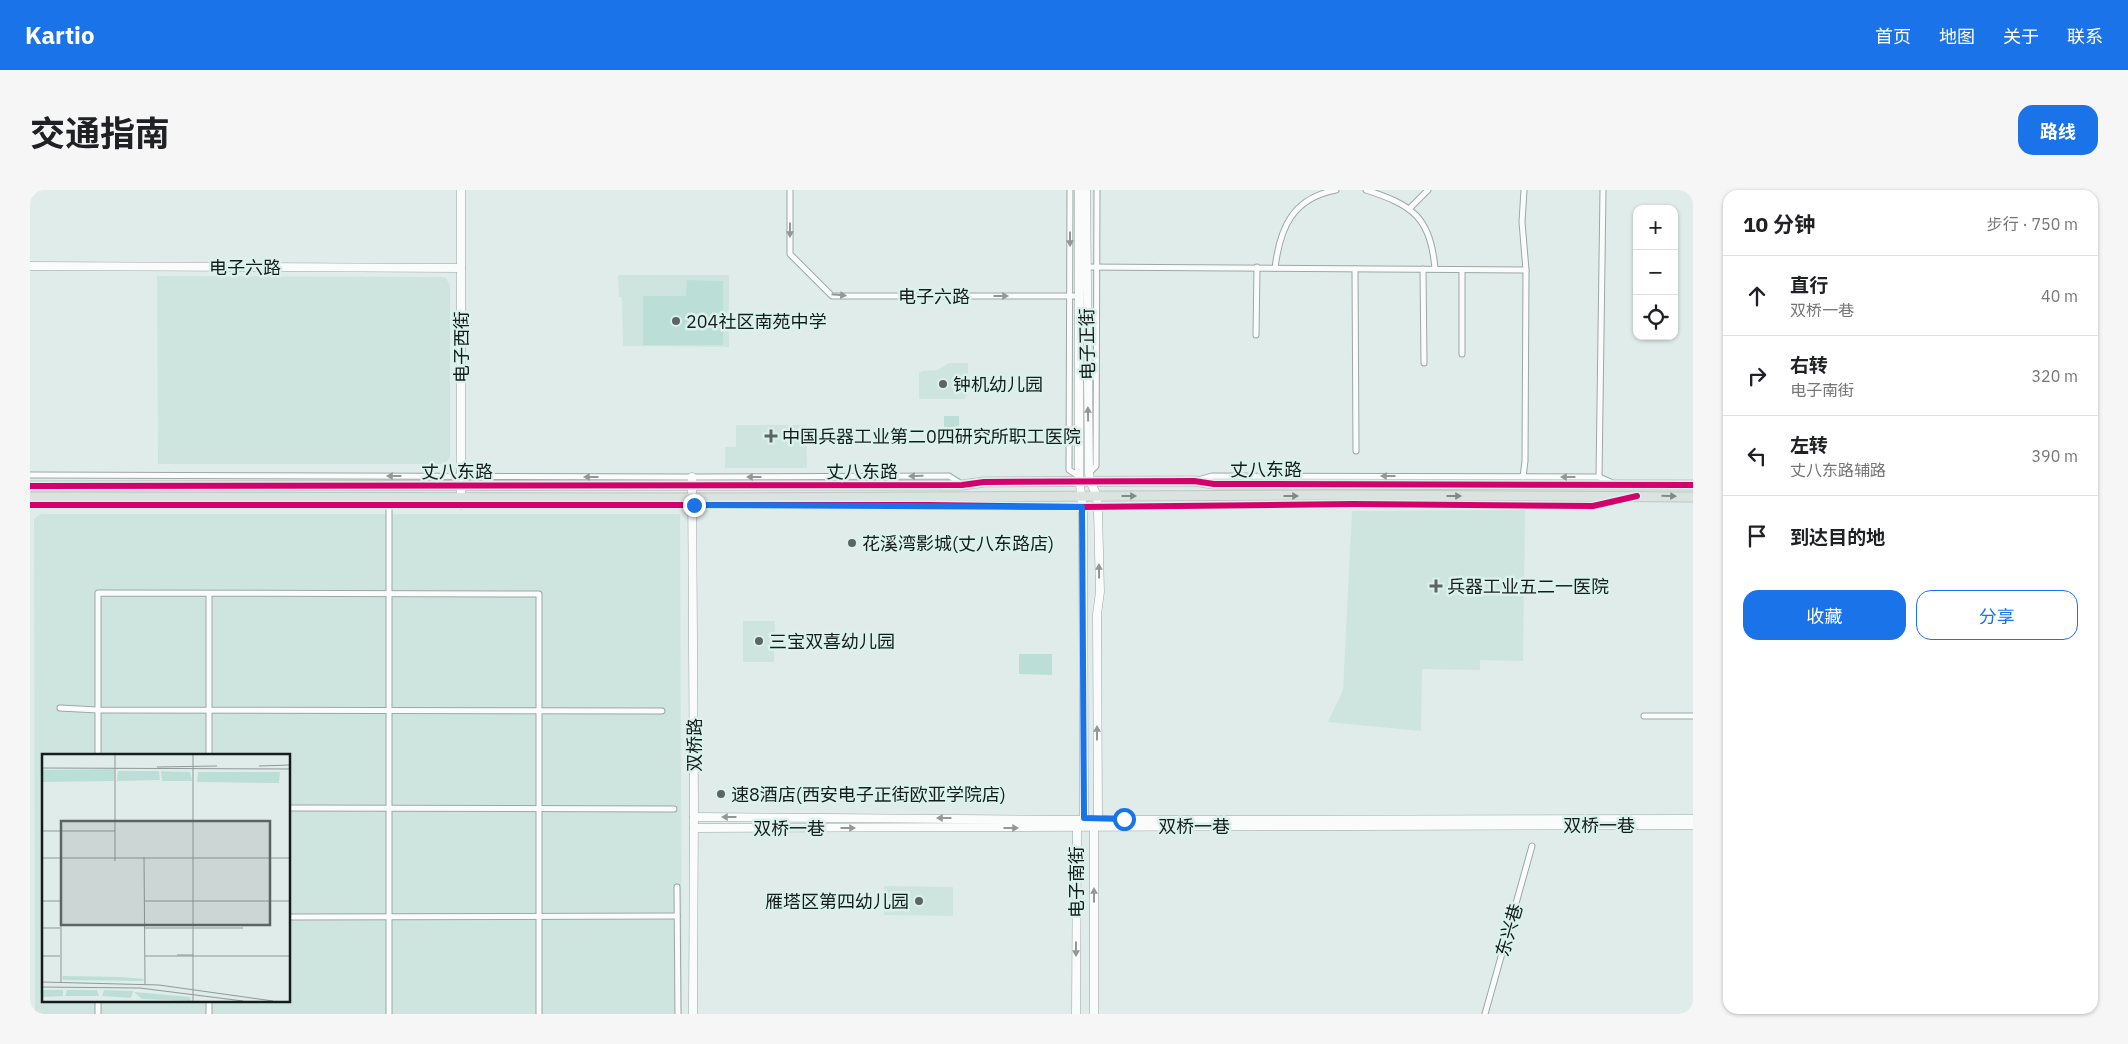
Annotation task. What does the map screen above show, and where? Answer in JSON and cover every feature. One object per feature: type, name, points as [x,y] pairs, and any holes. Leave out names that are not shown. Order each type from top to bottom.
[{"type":"main road","name":"丈八东路","points":[[30,486],[460,481],[901,481],[962,485],[984,482],[1079,479],[1089,477],[1194,481],[1214,484],[1693,485]]},
{"type":"main road","name":"丈八东路","points":[[30,497],[693,502],[1097,496],[1431,500],[1637,496],[1693,497]]},
{"type":"street","name":"电子西街","points":[[461,190],[461,501]]},
{"type":"street","name":"电子六路","points":[[790,190],[790,254],[832,296],[1078,296]]},
{"type":"street","points":[[1070,190],[1069,470],[1079,479],[1083,497],[1084,818]]},
{"type":"street","name":"电子正街","points":[[1079,190],[1089,477],[1097,496]]},
{"type":"street","name":"电子正街","points":[[1079,479],[1078,296],[1082,267],[1086,190]]},
{"type":"street","points":[[1089,477],[1096,466],[1097,190]]},
{"type":"street","points":[[1275,268],[1277,251],[1292,212],[1303,203],[1326,192],[1336,190]]},
{"type":"street","points":[[1366,190],[1390,198],[1410,208],[1420,218],[1434,249],[1435,269]]},
{"type":"street","points":[[1410,208],[1428,190]]},
{"type":"street","points":[[1523,477],[1525,461],[1526,270],[1522,222],[1524,190]]},
{"type":"street","points":[[1599,477],[1603,190]]},
{"type":"street","name":"电子六路","points":[[30,266],[461,268]]},
{"type":"street","points":[[1082,267],[1526,270]]},
{"type":"street","points":[[1256,335],[1257,267]]},
{"type":"street","points":[[1355,268],[1356,451]]},
{"type":"street","points":[[1423,269],[1424,364]]},
{"type":"street","points":[[1462,270],[1462,354]]},
{"type":"street","points":[[30,475],[460,481]]},
{"type":"street","points":[[1194,481],[1212,476],[1599,477],[1616,484]]},
{"type":"street","name":"双桥路","points":[[692,482],[693,1014]]},
{"type":"street","name":"电子南街","points":[[1094,1014],[1097,614],[1100,592],[1097,496]]},
{"type":"street","points":[[693,502],[1098,507],[1431,500]]},
{"type":"street","points":[[30,505],[389,501],[389,1014]]},
{"type":"street","points":[[98,754],[98,593],[538,594],[539,1014]]},
{"type":"street","points":[[209,594],[209,754]]},
{"type":"street","points":[[60,708],[98,710],[662,711]]},
{"type":"street","points":[[1644,716],[1693,716]]},
{"type":"street","points":[[290,808],[538,807],[674,809]]},
{"type":"street","name":"双桥一巷","points":[[694,817],[1084,818],[1096,823],[1693,825]]},
{"type":"street","name":"电子南街","points":[[1076,1014],[1076,828],[1084,818]]},
{"type":"street","name":"双桥一巷","points":[[694,828],[1076,828],[1096,823],[1693,818]]},
{"type":"street","name":"东兴巷","points":[[1485,1014],[1532,846]]},
{"type":"street","points":[[677,887],[678,1014]]},
{"type":"street","points":[[290,917],[677,916]]},
{"type":"shaded area","name":"204社区南苑中学","points":[[618,275],[729,275],[729,347],[623,346],[622,297],[619,297]]},
{"type":"shaded area","points":[[157,276],[445,277],[450,285],[450,458],[444,464],[158,464]]},
{"type":"shaded area","points":[[687,280],[723,281],[723,345],[643,345],[643,296],[686,296]]},
{"type":"shaded area","name":"钟机幼儿园","points":[[949,363],[968,363],[968,394],[964,399],[919,399],[919,373],[922,371],[938,370]]},
{"type":"shaded area","points":[[944,416],[959,416],[959,443],[944,443]]},
{"type":"shaded area","name":"中国兵器工业第二0四研究所职工医院","points":[[736,425],[806,425],[807,468],[725,468],[725,447],[736,447]]},
{"type":"shaded area","name":"兵器工业五二一医院","points":[[1525,510],[1523,661],[1480,660],[1480,670],[1422,669],[1421,731],[1328,722],[1343,690],[1352,511]]},
{"type":"shaded area","points":[[41,514],[680,514],[682,1014],[35,1014],[34,519]]},
{"type":"shaded area","name":"三宝双喜幼儿园","points":[[743,621],[775,621],[774,662],[743,662]]},
{"type":"shaded area","points":[[1019,654],[1052,654],[1052,675],[1019,674]]},
{"type":"shaded area","name":"雁塔区第四幼儿园","points":[[884,886],[953,887],[953,916],[884,915]]},
{"type":"cycle path","points":[[30,486],[962,485],[984,482],[1194,481],[1214,484],[1693,485]]},
{"type":"cycle path","points":[[30,505],[929,505],[1083,507],[1353,504],[1593,506],[1637,496]]},
{"type":"place","name":"204社区南苑中学","points":[[676,321]]},
{"type":"place","name":"钟机幼儿园","points":[[943,384]]},
{"type":"place","name":"中国兵器工业第二0四研究所职工医院","points":[[771,436]]},
{"type":"place","name":"花溪湾影城(丈八东路店)","points":[[852,543]]},
{"type":"place","name":"兵器工业五二一医院","points":[[1436,586]]},
{"type":"place","name":"三宝双喜幼儿园","points":[[759,641]]},
{"type":"place","name":"速8酒店(西安电子正街欧亚学院店)","points":[[721,794]]},
{"type":"place","name":"雁塔区第四幼儿园","points":[[919,901]]},
{"type":"route","points":[[694,505],[1082,507],[1084,818],[1098,820],[1124,819]]}]
